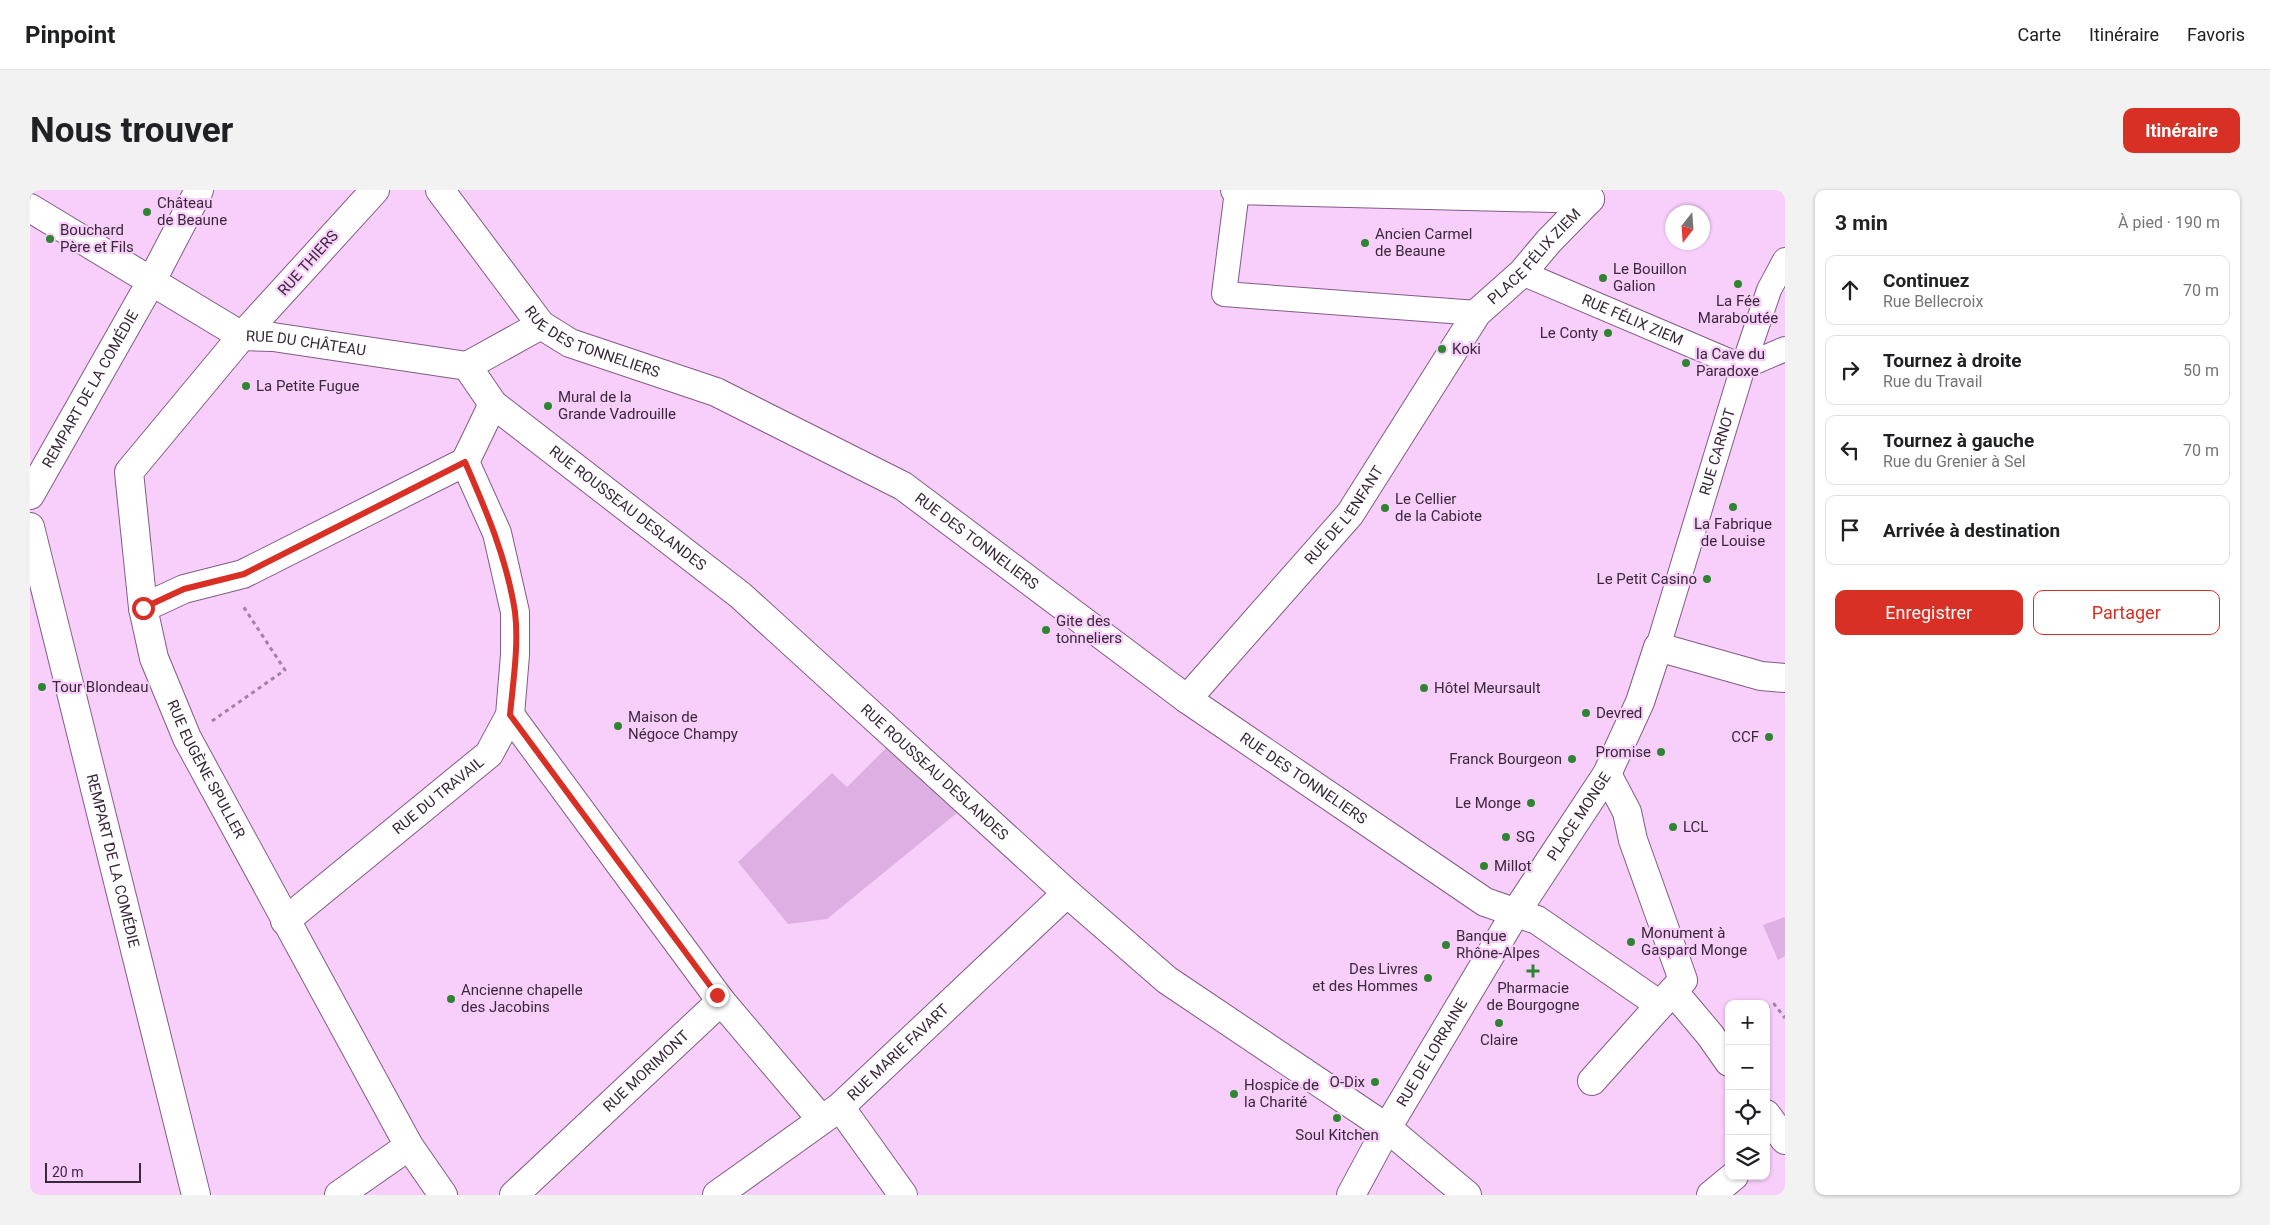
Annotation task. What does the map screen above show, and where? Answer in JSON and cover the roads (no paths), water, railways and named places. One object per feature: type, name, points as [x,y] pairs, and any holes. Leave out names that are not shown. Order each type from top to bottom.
[{"type":"street","name":"REMPART DE LA COMÉDIE","points":[[30,495],[151,282],[199,190]]},
{"type":"street","name":"RUE THIERS","points":[[242,336],[375,190]]},
{"type":"street","name":"RUE DES TONNELIERS","points":[[440,190],[541,325],[570,343],[716,392],[903,486],[1187,699],[1485,902],[1516,912]]},
{"type":"street","points":[[1477,313],[1224,294],[1236,190],[1591,194]]},
{"type":"street","name":"PLACE FÉLIX ZIEM","points":[[1477,313],[1522,273],[1591,194]]},
{"type":"street","name":"RUE DU CHÂTEAU","points":[[30,208],[242,336],[273,337],[467,366]]},
{"type":"street","name":"RUE CARNOT","points":[[1658,647],[1743,367],[1769,290],[1785,260]]},
{"type":"street","name":"RUE FÉLIX ZIEM","points":[[1522,273],[1743,367]]},
{"type":"street","name":"RUE DE L'ENFANT","points":[[1187,699],[1350,514],[1477,313]]},
{"type":"street","points":[[467,366],[541,325]]},
{"type":"street","name":"RUE EUGÈNE SPULLER","points":[[242,336],[129,472],[143,608],[154,658],[187,738],[285,921],[409,1146],[443,1195]]},
{"type":"street","points":[[1743,367],[1785,349]]},
{"type":"street","name":"RUE ROUSSEAU DESLANDES","points":[[467,366],[493,404],[740,595],[1067,893],[1167,980],[1387,1128],[1467,1195]]},
{"type":"street","points":[[143,608],[184,589],[244,574],[465,462],[493,404]]},
{"type":"street","name":"RUE DU TRAVAIL","points":[[285,921],[489,754],[510,715],[515,655],[515,612],[496,533],[465,462]]},
{"type":"street","name":"REMPART DE LA COMÉDIE","points":[[30,527],[196,1195]]},
{"type":"street","points":[[1607,774],[1640,702],[1658,647],[1773,677]]},
{"type":"street","points":[[510,715],[721,1001],[831,1113],[903,1195]]},
{"type":"street","name":"PLACE MONGE","points":[[1516,912],[1607,774],[1627,812],[1633,840],[1683,980],[1592,1081]]},
{"type":"street","name":"RUE MARIE FAVART","points":[[717,1195],[831,1113],[1067,893]]},
{"type":"street","points":[[1516,912],[1537,920],[1667,998],[1710,1035],[1725,1056]]},
{"type":"street","name":"RUE DE LORRAINE","points":[[1350,1195],[1387,1128],[1516,912]]},
{"type":"street","name":"RUE MORIMONT","points":[[514,1195],[721,1001]]},
{"type":"street","points":[[1770,1123],[1778,1142]]},
{"type":"street","points":[[339,1195],[409,1146]]},
{"type":"street","points":[[1711,1195],[1729,1180]]},
{"type":"place","name":"Château de Beaune","points":[[147,212]]},
{"type":"place","name":"Bouchard Père et Fils","points":[[50,239]]},
{"type":"place","name":"Ancien Carmel de Beaune","points":[[1365,243]]},
{"type":"place","name":"Le Bouillon Galion","points":[[1603,278]]},
{"type":"place","name":"La Fée Maraboutée","points":[[1738,284]]},
{"type":"place","name":"Le Conty","points":[[1608,333]]},
{"type":"place","name":"Koki","points":[[1442,349]]},
{"type":"place","name":"la Cave du Paradoxe","points":[[1686,363]]},
{"type":"place","name":"La Petite Fugue","points":[[246,386]]},
{"type":"place","name":"Mural de la Grande Vadrouille","points":[[548,406]]},
{"type":"place","name":"La Fabrique de Louise","points":[[1733,507]]},
{"type":"place","name":"Le Cellier de la Cabiote","points":[[1385,508]]},
{"type":"place","name":"Le Petit Casino","points":[[1707,579]]},
{"type":"place","name":"Gite des tonneliers","points":[[1046,630]]},
{"type":"place","name":"Tour Blondeau","points":[[42,687]]},
{"type":"place","name":"Hôtel Meursault","points":[[1424,688]]},
{"type":"place","name":"Devred","points":[[1586,713]]},
{"type":"place","name":"Maison de Négoce Champy","points":[[618,726]]},
{"type":"place","name":"CCF","points":[[1769,737]]},
{"type":"place","name":"Promise","points":[[1661,752]]},
{"type":"place","name":"Franck Bourgeon","points":[[1572,759]]},
{"type":"place","name":"Le Monge","points":[[1531,803]]},
{"type":"place","name":"LCL","points":[[1673,827]]},
{"type":"place","name":"SG","points":[[1506,837]]},
{"type":"place","name":"Millot","points":[[1484,866]]},
{"type":"place","name":"Monument à Gaspard Monge","points":[[1631,942]]},
{"type":"place","name":"Banque Rhône-Alpes","points":[[1446,945]]},
{"type":"place","name":"Pharmacie de Bourgogne","points":[[1533,971]]},
{"type":"place","name":"Des Livres et des Hommes","points":[[1428,978]]},
{"type":"place","name":"Ancienne chapelle des Jacobins","points":[[451,999]]},
{"type":"place","name":"Claire","points":[[1499,1023]]},
{"type":"place","name":"O-Dix","points":[[1375,1082]]},
{"type":"place","name":"Hospice de la Charité","points":[[1234,1094]]},
{"type":"place","name":"Soul Kitchen","points":[[1337,1118]]}]
